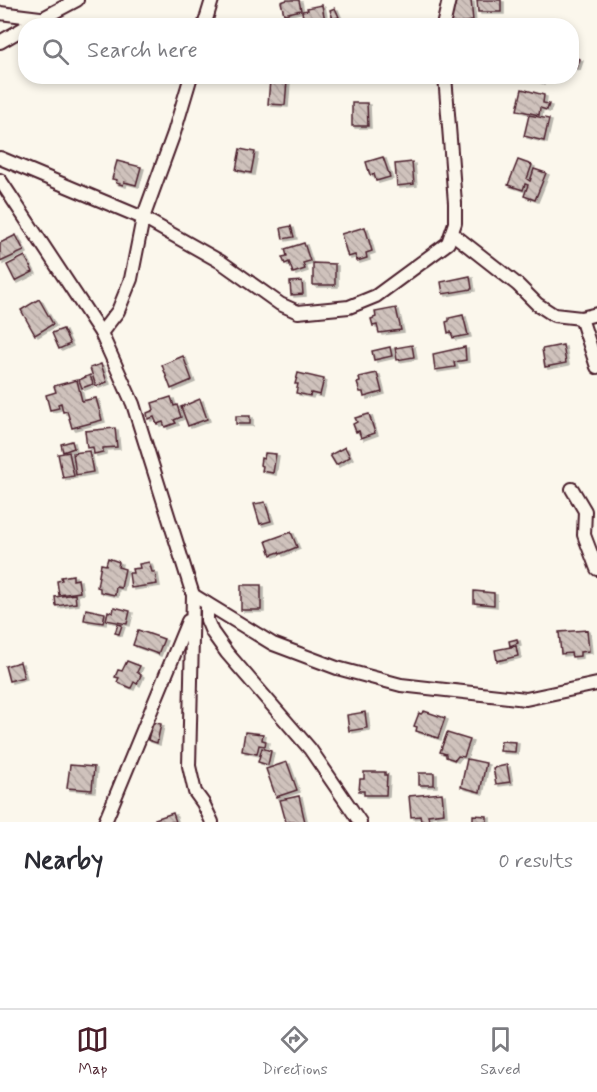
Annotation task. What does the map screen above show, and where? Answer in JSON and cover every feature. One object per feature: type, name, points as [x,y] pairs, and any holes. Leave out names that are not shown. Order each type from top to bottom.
[{"type":"street","points":[[0,13],[41,18],[77,0]]},
{"type":"street","points":[[206,18],[212,0]]},
{"type":"street","points":[[446,18],[449,0]]},
{"type":"street","points":[[0,42],[18,31]]},
{"type":"street","points":[[101,333],[118,311],[130,279],[144,218],[189,84]]},
{"type":"street","points":[[0,158],[144,218],[221,262],[280,304],[298,312],[349,307],[376,296],[448,243],[453,234],[455,203],[446,84]]},
{"type":"street","points":[[0,180],[101,333],[133,404],[193,595],[189,766],[195,792],[212,822]]},
{"type":"street","points":[[453,234],[518,285],[537,304],[554,315],[580,318],[597,314]]},
{"type":"street","points":[[580,318],[597,366]]},
{"type":"street","points":[[572,489],[585,511],[584,535],[597,569]]},
{"type":"street","points":[[193,595],[273,644],[337,668],[401,685],[526,699],[597,684]]},
{"type":"street","points":[[207,603],[207,620],[226,653],[310,749],[360,822]]},
{"type":"street","points":[[105,822],[192,612]]},
{"type":"building","points":[[299,0],[301,10],[284,14],[281,2]]},
{"type":"building","points":[[451,0],[471,0],[473,18],[450,18]]},
{"type":"building","points":[[477,0],[501,0],[501,12],[478,12]]},
{"type":"building","points":[[322,5],[324,18],[303,18],[302,11],[308,10],[307,8]]},
{"type":"building","points":[[335,8],[339,17],[333,18],[330,10]]},
{"type":"building","points":[[270,84],[287,84],[285,105],[268,104]]},
{"type":"building","points":[[522,89],[544,95],[543,103],[549,104],[547,110],[540,108],[539,115],[517,110]]},
{"type":"building","points":[[352,103],[367,103],[368,126],[352,126]]},
{"type":"building","points":[[529,115],[549,119],[544,141],[524,136]]},
{"type":"building","points":[[240,149],[255,152],[251,173],[236,170]]},
{"type":"building","points":[[383,157],[390,177],[376,181],[374,174],[370,175],[366,162]]},
{"type":"building","points":[[518,160],[532,165],[527,179],[530,181],[534,169],[546,173],[535,200],[524,196],[528,185],[525,184],[523,190],[508,185]]},
{"type":"building","points":[[117,161],[141,167],[136,185],[124,182],[123,185],[112,179]]},
{"type":"building","points":[[412,162],[414,184],[397,186],[395,164]]},
{"type":"building","points":[[291,226],[294,237],[283,239],[281,228]]},
{"type":"building","points":[[365,227],[372,251],[366,253],[367,258],[357,261],[355,255],[348,257],[341,234]]},
{"type":"building","points":[[16,235],[24,251],[0,262],[0,243]]},
{"type":"building","points":[[304,243],[310,261],[303,263],[305,269],[293,273],[289,262],[285,264],[282,257],[287,256],[285,249]]},
{"type":"building","points":[[25,256],[33,272],[15,281],[7,265]]},
{"type":"building","points":[[313,263],[335,264],[335,285],[313,285]]},
{"type":"building","points":[[470,276],[472,289],[443,294],[441,282]]},
{"type":"building","points":[[302,281],[303,294],[291,295],[290,282]]},
{"type":"building","points":[[39,299],[53,324],[35,335],[21,310]]},
{"type":"building","points":[[396,308],[401,330],[379,333],[377,325],[373,326],[371,319],[376,317],[375,312]]},
{"type":"building","points":[[463,315],[468,335],[453,338],[451,332],[448,333],[446,322],[449,318]]},
{"type":"building","points":[[63,329],[70,344],[59,349],[52,333]]},
{"type":"building","points":[[412,345],[414,357],[397,360],[395,348]]},
{"type":"building","points":[[563,345],[566,363],[545,367],[542,349]]},
{"type":"building","points":[[390,347],[392,356],[374,360],[372,351]]},
{"type":"building","points":[[465,347],[466,360],[454,362],[455,367],[435,370],[433,354]]},
{"type":"building","points":[[183,356],[192,380],[171,389],[162,365]]},
{"type":"building","points":[[101,364],[107,382],[96,386],[90,368]]},
{"type":"building","points":[[298,373],[324,379],[320,395],[311,393],[310,396],[296,393],[298,384],[295,384]]},
{"type":"building","points":[[377,373],[382,392],[364,397],[357,383],[360,382],[359,377]]},
{"type":"building","points":[[90,375],[93,384],[82,388],[79,380]]},
{"type":"building","points":[[77,380],[82,401],[96,398],[102,420],[72,428],[67,411],[63,412],[61,403],[58,404],[59,408],[50,410],[46,395],[56,392],[54,386]]},
{"type":"building","points":[[171,397],[181,417],[174,420],[176,423],[165,427],[163,422],[157,424],[154,417],[148,419],[147,413],[154,410],[152,403]]},
{"type":"building","points":[[200,399],[207,419],[188,426],[181,407]]},
{"type":"building","points":[[369,414],[375,433],[361,438],[353,424],[357,422],[355,418]]},
{"type":"building","points":[[236,416],[250,416],[250,424],[236,424]]},
{"type":"building","points":[[115,428],[117,447],[103,448],[103,452],[94,454],[93,447],[87,448],[85,431]]},
{"type":"building","points":[[72,441],[74,448],[63,452],[61,444]]},
{"type":"building","points":[[345,447],[350,457],[336,465],[330,455]]},
{"type":"building","points":[[89,451],[93,472],[76,475],[73,453]]},
{"type":"building","points":[[69,452],[74,476],[63,478],[58,454]]},
{"type":"building","points":[[265,453],[276,454],[273,473],[262,471],[261,458],[264,459]]},
{"type":"building","points":[[265,502],[271,521],[260,524],[254,504]]},
{"type":"building","points":[[291,532],[297,547],[271,555],[266,541]]},
{"type":"building","points":[[108,558],[119,562],[118,567],[125,569],[121,588],[116,587],[115,595],[100,592],[100,588],[97,587],[101,564],[106,565]]},
{"type":"building","points":[[149,562],[152,572],[155,572],[157,584],[131,588],[129,573],[133,573],[132,569],[140,568],[139,564]]},
{"type":"building","points":[[73,575],[73,580],[78,579],[80,592],[59,595],[57,581],[62,580],[61,577]]},
{"type":"building","points":[[241,585],[261,585],[261,610],[241,610]]},
{"type":"building","points":[[474,591],[494,593],[494,605],[474,603]]},
{"type":"building","points":[[75,594],[76,603],[56,606],[55,597]]},
{"type":"building","points":[[114,607],[130,611],[127,624],[106,620],[108,611],[113,613]]},
{"type":"building","points":[[86,609],[105,613],[103,623],[84,620]]},
{"type":"building","points":[[118,624],[122,625],[119,634],[115,633]]},
{"type":"building","points":[[138,630],[164,639],[158,654],[133,645]]},
{"type":"building","points":[[587,630],[589,651],[580,652],[580,656],[572,657],[571,653],[561,654],[559,632]]},
{"type":"building","points":[[517,639],[518,643],[510,646],[509,641]]},
{"type":"building","points":[[516,646],[518,656],[497,661],[495,650]]},
{"type":"building","points":[[127,661],[140,666],[137,672],[141,675],[137,684],[134,682],[131,688],[117,682],[119,678],[115,677],[118,670],[122,671]]},
{"type":"building","points":[[20,662],[24,677],[9,681],[5,666]]},
{"type":"building","points":[[424,711],[445,718],[438,738],[416,731],[417,727],[414,726],[419,713]]},
{"type":"building","points":[[365,712],[367,728],[349,731],[347,715]]},
{"type":"building","points":[[152,722],[161,724],[157,743],[148,740]]},
{"type":"building","points":[[245,732],[263,734],[262,740],[266,741],[265,746],[259,745],[257,754],[242,751]]},
{"type":"building","points":[[447,733],[470,740],[464,757],[458,756],[455,760],[440,752]]},
{"type":"building","points":[[501,741],[516,742],[515,752],[500,751]]},
{"type":"building","points":[[262,748],[271,751],[268,765],[258,762]]},
{"type":"building","points":[[467,759],[486,763],[480,792],[461,787]]},
{"type":"building","points":[[287,762],[297,790],[276,797],[266,769]]},
{"type":"building","points":[[70,765],[94,767],[92,790],[67,788]]},
{"type":"building","points":[[507,765],[510,782],[496,784],[493,768]]},
{"type":"building","points":[[364,772],[385,772],[387,775],[386,795],[364,795],[364,791],[359,791],[360,779],[364,779]]},
{"type":"building","points":[[419,773],[434,773],[434,785],[419,785]]},
{"type":"building","points":[[442,793],[444,813],[428,815],[429,821],[421,821],[420,816],[411,817],[409,796]]},
{"type":"building","points":[[299,796],[305,822],[286,822],[280,800]]},
{"type":"building","points":[[173,813],[176,822],[156,822],[155,819]]},
{"type":"building","points":[[473,815],[487,816],[487,822],[473,822]]}]
